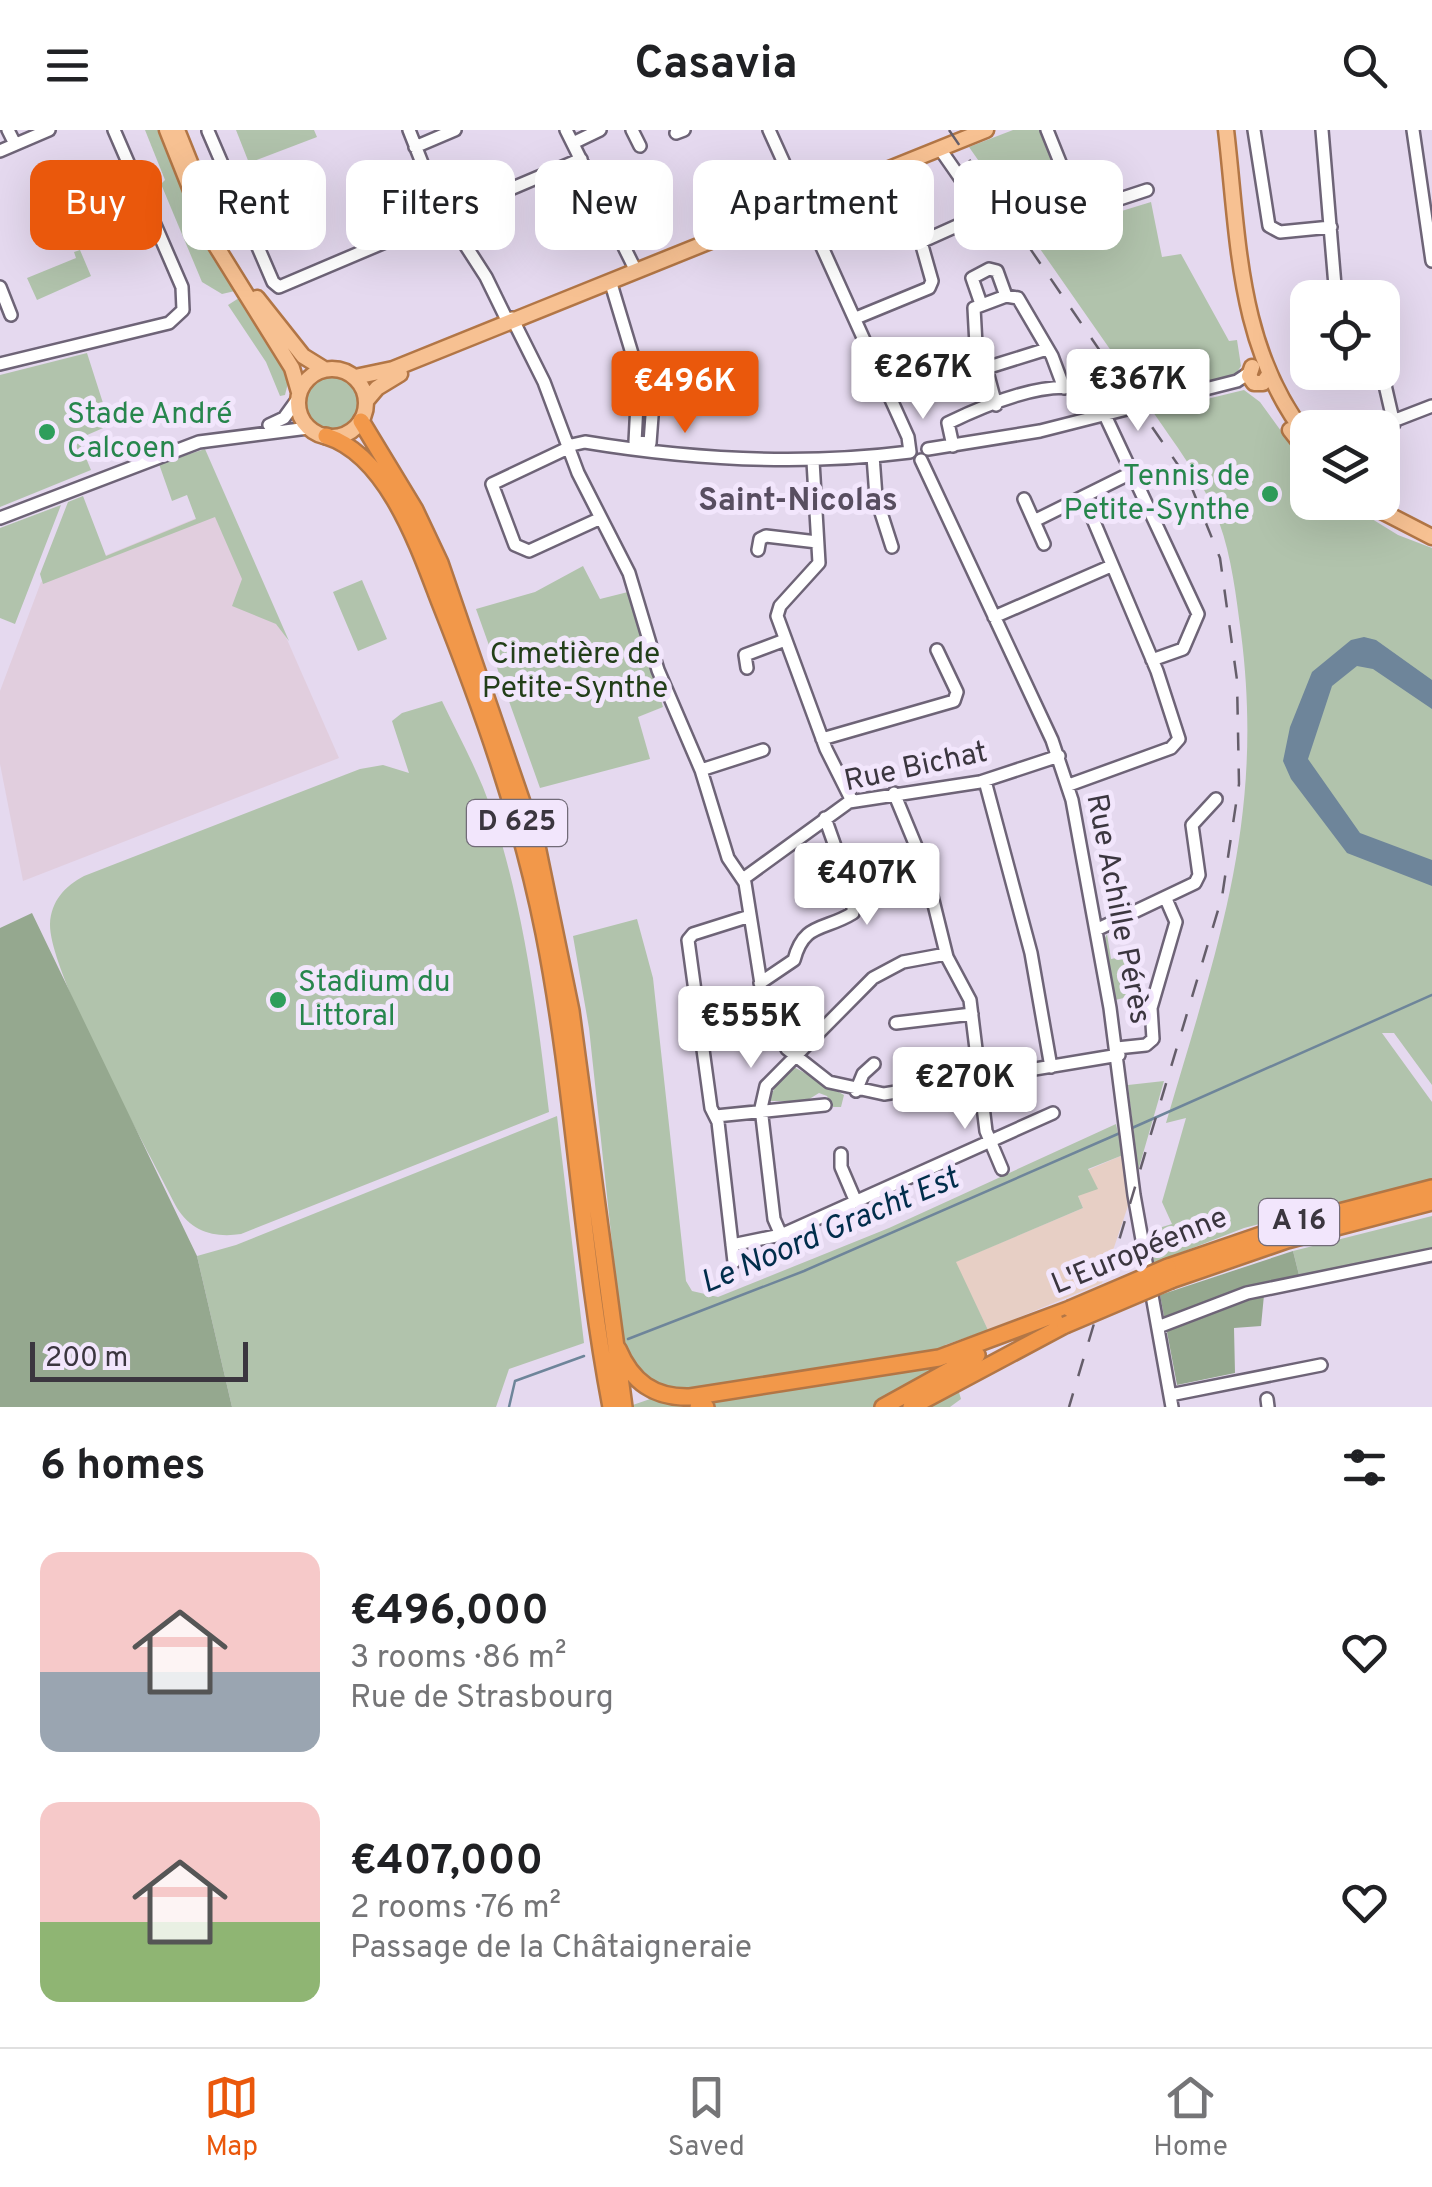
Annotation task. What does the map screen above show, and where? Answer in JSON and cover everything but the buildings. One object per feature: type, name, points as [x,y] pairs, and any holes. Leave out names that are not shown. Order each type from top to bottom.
[{"type":"highway","name":"D 625","points":[[361,420],[437,556],[529,818],[568,997],[609,1399]]},
{"type":"highway","name":"D 625","points":[[326,436],[357,452],[413,538],[468,676],[514,811],[538,906],[603,1322],[624,1407]]},
{"type":"highway","name":"L'Européenne","points":[[884,1407],[1070,1308],[1170,1273],[1279,1228],[1432,1188]]},
{"type":"highway","name":"L'Européenne","points":[[911,1407],[1170,1273],[1432,1202]]},
{"type":"highway","points":[[603,1322],[634,1376],[654,1392],[680,1397],[929,1360],[1070,1308]]},
{"type":"highway","points":[[598,1407],[603,1322]]},
{"type":"highway","points":[[922,1407],[980,1368]]},
{"type":"highway","points":[[698,1407],[706,1407]]},
{"type":"main road","points":[[166,130],[208,233],[292,368],[299,414],[308,428],[326,436],[346,434],[361,420],[366,401],[376,388],[448,344]]},
{"type":"main road","points":[[177,130],[202,198],[242,275],[309,362],[354,377],[366,401]]},
{"type":"main road","points":[[910,160],[986,130]]},
{"type":"main road","points":[[1226,130],[1258,375],[1290,425]]},
{"type":"main road","points":[[354,377],[384,372],[693,246]]},
{"type":"main road","points":[[298,396],[308,378],[324,369]]},
{"type":"main road","points":[[1258,375],[1290,414]]},
{"type":"main road","points":[[1400,515],[1432,533]]},
{"type":"main road","points":[[1400,518],[1432,533]]},
{"type":"street","points":[[8,130],[15,144]]},
{"type":"street","points":[[0,150],[49,130]]},
{"type":"street","points":[[0,364],[164,324],[182,310],[182,288],[114,130]]},
{"type":"street","points":[[410,130],[421,160]]},
{"type":"street","points":[[415,147],[455,130]]},
{"type":"street","points":[[566,130],[581,160]]},
{"type":"street","points":[[632,130],[640,146]]},
{"type":"street","name":"Rue Achille Pérès","points":[[769,130],[784,160]]},
{"type":"street","points":[[1047,130],[1080,212],[1147,190]]},
{"type":"street","points":[[1254,130],[1268,224],[1280,232],[1332,227]]},
{"type":"street","points":[[1322,130],[1335,280]]},
{"type":"street","points":[[1413,130],[1432,260]]},
{"type":"street","points":[[208,132],[277,287],[364,250]]},
{"type":"street","points":[[573,143],[591,132]]},
{"type":"street","points":[[856,318],[930,288],[932,281],[922,242],[980,214],[979,205],[940,148]]},
{"type":"street","points":[[469,250],[545,385],[568,447],[630,573],[658,670],[701,770],[728,858],[743,879],[760,983],[772,1023],[794,1056],[825,1080],[856,1091],[895,1094],[1051,1067],[1146,1045],[1154,1039],[1152,1008],[1176,922],[1166,899]]},
{"type":"street","points":[[625,250],[634,269]]},
{"type":"street","name":"Rue Achille Pérès","points":[[826,250],[1069,785],[1118,1052],[1127,1136],[1171,1401],[1321,1365]]},
{"type":"street","points":[[980,304],[972,278],[991,268],[1006,296]]},
{"type":"street","points":[[612,286],[632,366],[629,382],[645,401]]},
{"type":"street","points":[[0,287],[12,314]]},
{"type":"street","points":[[996,405],[976,345],[972,316],[980,304],[1006,296],[1018,298],[1064,388]]},
{"type":"street","points":[[986,368],[1047,349]]},
{"type":"street","points":[[632,366],[656,362],[635,442],[642,447]]},
{"type":"street","points":[[602,518],[521,552],[515,546],[492,484],[584,442],[722,460],[813,460],[918,452],[1106,416],[1258,375]]},
{"type":"street","points":[[953,446],[947,426],[954,420],[1064,388],[1094,393],[1198,616],[1183,649],[1152,660]]},
{"type":"street","points":[[0,518],[172,451],[282,419],[298,396]]},
{"type":"street","points":[[1400,420],[1432,409]]},
{"type":"street","points":[[231,436],[308,428]]},
{"type":"street","points":[[873,456],[876,497],[888,524],[892,546]]},
{"type":"street","points":[[813,460],[818,565],[778,610],[785,640],[822,738],[852,800]]},
{"type":"street","points":[[1034,521],[1132,472]]},
{"type":"street","points":[[1069,785],[1178,744],[1152,660],[1084,498]]},
{"type":"street","points":[[1024,499],[1044,544]]},
{"type":"street","points":[[758,550],[766,536],[816,542]]},
{"type":"street","points":[[994,617],[1112,566]]},
{"type":"street","points":[[746,668],[745,655],[785,640]]},
{"type":"street","points":[[822,738],[952,702],[957,692],[937,650]]},
{"type":"street","points":[[701,770],[763,750]]},
{"type":"street","name":"Rue Bichat","points":[[743,879],[852,800],[985,781],[1059,756]]},
{"type":"street","points":[[985,781],[1030,948],[1051,1067]]},
{"type":"street","points":[[894,793],[925,868],[946,954],[972,1014],[990,1144],[1002,1169]]},
{"type":"street","points":[[1096,930],[1197,881],[1192,825],[1216,799]]},
{"type":"street","points":[[760,983],[794,960],[803,938],[854,910],[825,818]]},
{"type":"street","points":[[734,1262],[688,940],[693,934],[750,916]]},
{"type":"street","points":[[780,1235],[774,1219],[761,1108],[766,1086],[876,976],[903,962],[946,954]]},
{"type":"street","points":[[896,1023],[972,1014]]},
{"type":"street","points":[[856,1091],[863,1074],[874,1064]]},
{"type":"street","points":[[716,1116],[761,1108],[825,1105]]},
{"type":"street","points":[[732,1246],[780,1235],[1053,1113]]},
{"type":"street","points":[[841,1154],[856,1202]]},
{"type":"street","points":[[1158,1327],[1254,1292],[1432,1254]]},
{"type":"shaded area","points":[[228,505],[339,758],[23,881],[0,764],[0,691],[41,582]]},
{"type":"shaded area","points":[[1123,1155],[1130,1200],[1102,1283],[988,1330],[955,1262],[1083,1208],[1078,1196],[1088,1170]]},
{"type":"green space","points":[[145,130],[160,130],[182,192],[182,234],[162,186],[162,160],[157,160]]},
{"type":"green space","points":[[236,130],[314,130],[317,137],[257,160],[248,160]]},
{"type":"green space","points":[[1013,130],[1040,130],[1053,160],[978,160],[969,147]]},
{"type":"green space","points":[[1151,202],[1162,257],[1181,254],[1229,341],[1237,340],[1241,366],[1236,374],[1144,398],[1041,250],[1123,250],[1123,211]]},
{"type":"green space","points":[[80,250],[91,276],[37,300],[27,278],[76,258],[74,252]]},
{"type":"green space","points":[[189,250],[212,250],[235,291],[222,294],[202,282]]},
{"type":"green space","points":[[239,298],[290,375],[285,395],[280,396],[266,362],[228,305]]},
{"type":"green space","name":"Stade André Calcoen","points":[[87,353],[110,425],[78,439],[91,470],[0,507],[0,375]]},
{"type":"green space","points":[[332,375],[352,383],[360,403],[352,423],[332,431],[312,423],[304,403],[312,383]]},
{"type":"green space","points":[[1244,390],[1260,402],[1290,443],[1290,520],[1374,520],[1432,548],[1432,1085],[1394,1033],[1382,1033],[1432,1102],[1432,1179],[1244,1228],[1154,1263],[1149,1231],[1172,1224],[1162,1202],[1186,1118],[1166,1123],[1232,882],[1247,764],[1247,701],[1237,605],[1223,536],[1198,479],[1153,412]]},
{"type":"green space","points":[[205,449],[289,641],[276,624],[232,606],[242,579],[215,517],[43,584],[40,574],[68,502],[83,496],[106,556],[196,519],[187,495],[172,501],[159,464]]},
{"type":"green space","points":[[61,505],[15,624],[0,618],[0,528]]},
{"type":"green space","name":"Cimetière de Petite-Synthe","points":[[583,566],[600,599],[628,592],[663,707],[638,717],[650,759],[540,788],[476,609],[535,592]]},
{"type":"green space","points":[[362,580],[387,639],[358,651],[333,592]]},
{"type":"green space","name":"Stadium du Littoral","points":[[442,701],[482,784],[513,885],[540,1036],[549,1112],[241,1234],[205,1232],[177,1208],[83,1022],[54,948],[50,924],[56,901],[84,876],[360,769],[383,765],[409,773],[392,721],[402,713]]},
{"type":"green space","points":[[32,913],[197,1256],[232,1407],[0,1407],[0,928]]},
{"type":"green space","points":[[637,919],[653,978],[686,1281],[692,1291],[718,1297],[889,1228],[1116,1124],[1123,1155],[1088,1169],[1098,1189],[1078,1196],[1083,1208],[956,1262],[988,1330],[945,1345],[961,1399],[950,1407],[627,1407],[682,1388],[660,1384],[643,1374],[622,1336],[589,1028],[573,936]]},
{"type":"green space","points":[[1107,934],[1111,959],[1135,954],[1128,997],[1115,1000],[1104,940]]},
{"type":"green space","points":[[794,1067],[844,1095],[841,1107],[833,1107],[827,1096],[819,1093],[806,1101],[769,1101],[777,1082]]},
{"type":"green space","points":[[1164,1081],[1138,1171],[1128,1085]]},
{"type":"green space","points":[[557,1116],[584,1343],[509,1369],[496,1407],[232,1407],[197,1256],[236,1245]]},
{"type":"green space","points":[[1432,1216],[1432,1259],[1302,1287],[1293,1251]]},
{"type":"green space","points":[[1293,1251],[1302,1287],[1264,1295],[1261,1326],[1234,1328],[1235,1373],[1177,1385],[1160,1295]]},
{"type":"water","points":[[1351,640],[1376,640],[1432,680],[1432,709],[1373,669],[1357,666],[1332,686],[1308,759],[1360,833],[1432,860],[1432,886],[1347,853],[1291,779],[1283,761],[1290,727],[1312,672]]},
{"type":"waterway","name":"Le Noord Gracht Est","points":[[1132,1128],[1432,995]]},
{"type":"waterway","name":"Le Noord Gracht Est","points":[[628,1339],[804,1271],[1120,1133]]},
{"type":"waterway","name":"Le Noord Gracht Est","points":[[509,1407],[515,1381],[584,1356]]},
{"type":"railway","points":[[949,130],[1189,481],[1220,558],[1237,680],[1239,784],[1222,897],[1069,1407]]},
{"type":"place","name":"Stade André Calcoen","points":[[47,432]]},
{"type":"place","name":"Tennis de Petite-Synthe","points":[[1270,494]]},
{"type":"place","name":"Stadium du Littoral","points":[[278,1000]]},
{"type":"district","name":"Saint-Nicolas","points":[[798,502]]}]
